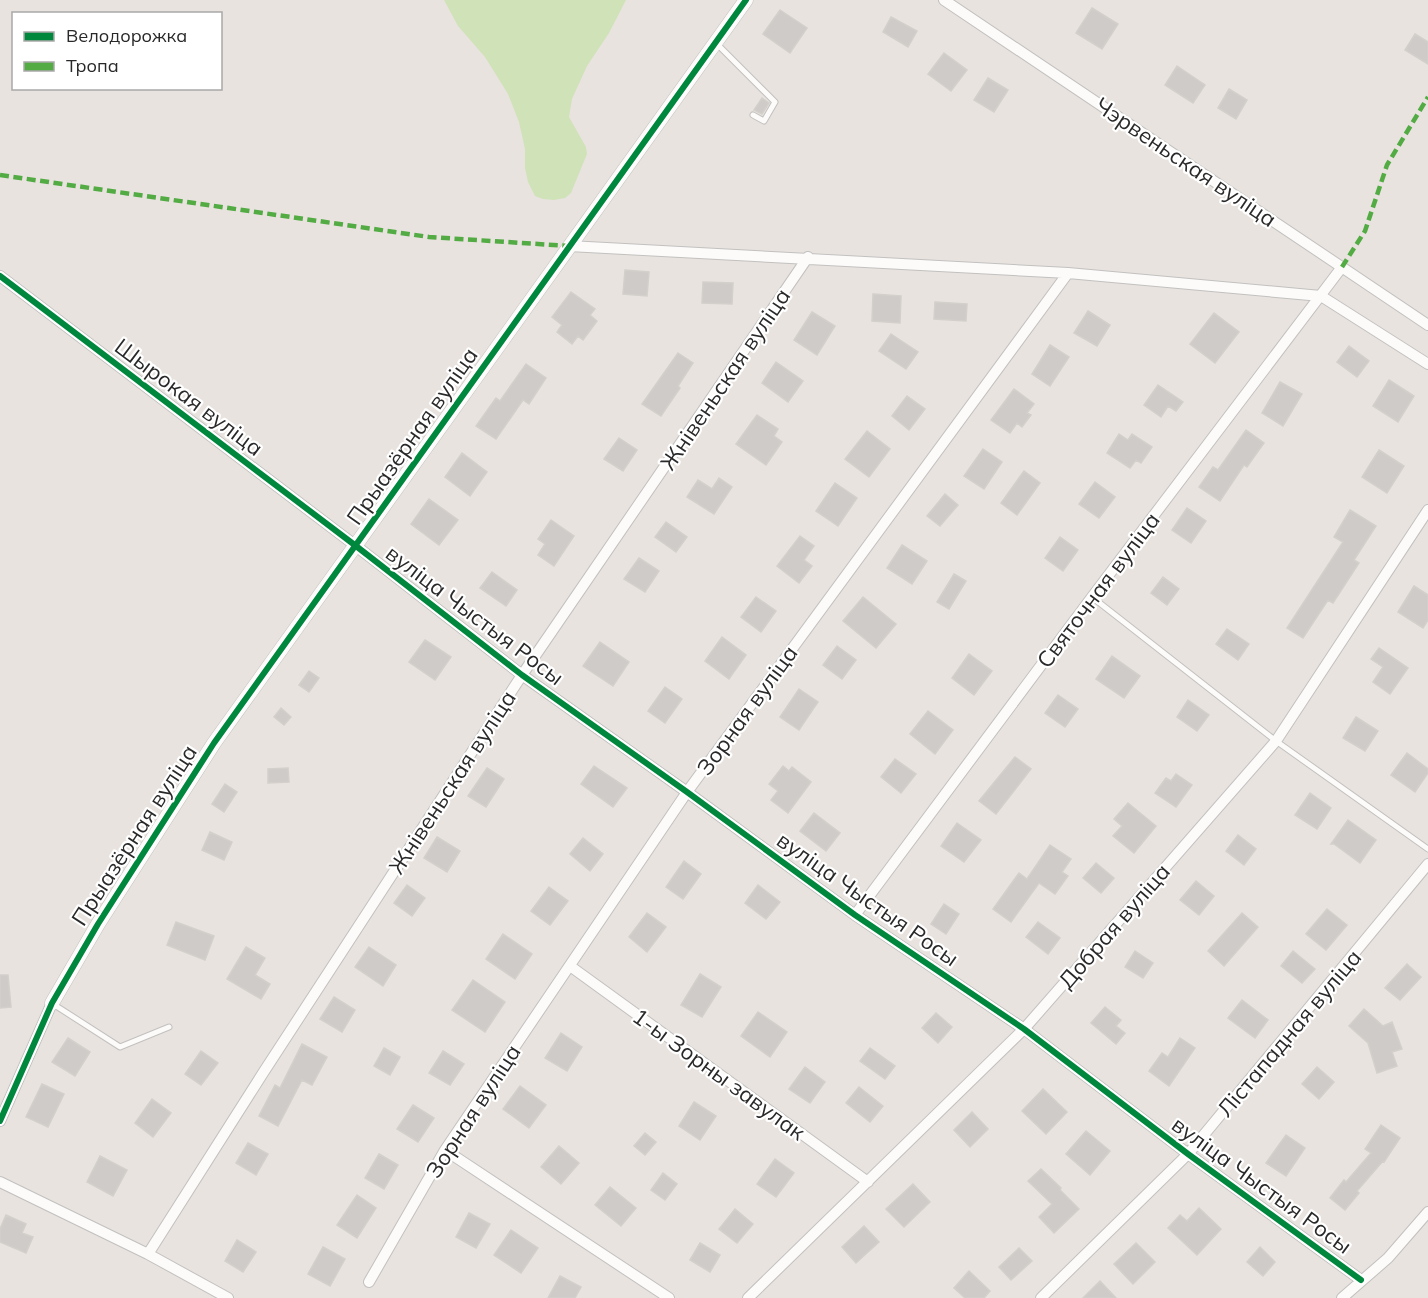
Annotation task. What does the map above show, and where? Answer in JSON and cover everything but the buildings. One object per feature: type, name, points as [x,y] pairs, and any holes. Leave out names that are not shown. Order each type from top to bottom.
[{"type":"street","name":"Прыазёрная вуліца","points":[[0,1121],[52,1003],[98,924],[214,743],[746,0]]},
{"type":"street","name":"Чэрвеньская вуліца","points":[[945,0],[1428,325]]},
{"type":"street","points":[[569,246],[808,257],[1068,273],[1321,296],[1428,364]]},
{"type":"street","name":"Жнівеньская вуліца","points":[[148,1254],[522,675],[808,257]]},
{"type":"street","name":"Святочная вуліца","points":[[855,915],[1342,267]]},
{"type":"street","name":"Зорная вуліца","points":[[369,1282],[445,1150],[687,792],[1068,273]]},
{"type":"street","name":"Шырокая вуліца","points":[[0,276],[356,546]]},
{"type":"street","name":"Добрая вуліца","points":[[748,1298],[1024,1029],[1276,741],[1428,510]]},
{"type":"street","name":"вуліца Чыстыя Росы","points":[[356,546],[522,675],[855,915],[1024,1029],[1188,1154],[1361,1280]]},
{"type":"street","name":"Лістападная вуліца","points":[[1041,1298],[1188,1154],[1428,864]]},
{"type":"street","name":"1-ы Зорны завулак","points":[[570,966],[868,1182]]},
{"type":"street","points":[[445,1150],[669,1298]]},
{"type":"street","points":[[0,1182],[148,1254],[228,1298]]},
{"type":"street","points":[[1342,1298],[1388,1258],[1428,1212]]},
{"type":"lane","points":[[715,42],[775,102],[764,121],[753,115]]},
{"type":"lane","points":[[1092,597],[1276,741],[1428,849]]},
{"type":"lane","points":[[52,1003],[120,1047],[169,1027]]},
{"type":"green space","points":[[444,0],[626,0],[609,33],[587,66],[572,99],[569,117],[586,147],[587,154],[571,193],[565,198],[554,200],[535,196],[528,182],[525,149],[519,122],[508,94],[485,57],[458,26]]},
{"type":"marked path","points":[[1342,267],[1365,231],[1387,165],[1428,97]]},
{"type":"marked path","points":[[0,175],[429,237],[569,246]]},
{"type":"cycle path","points":[[0,1121],[52,1003],[98,924],[214,743],[746,0]]},
{"type":"cycle path","points":[[0,276],[522,675],[855,915],[1024,1029],[1188,1154],[1361,1280]]}]
